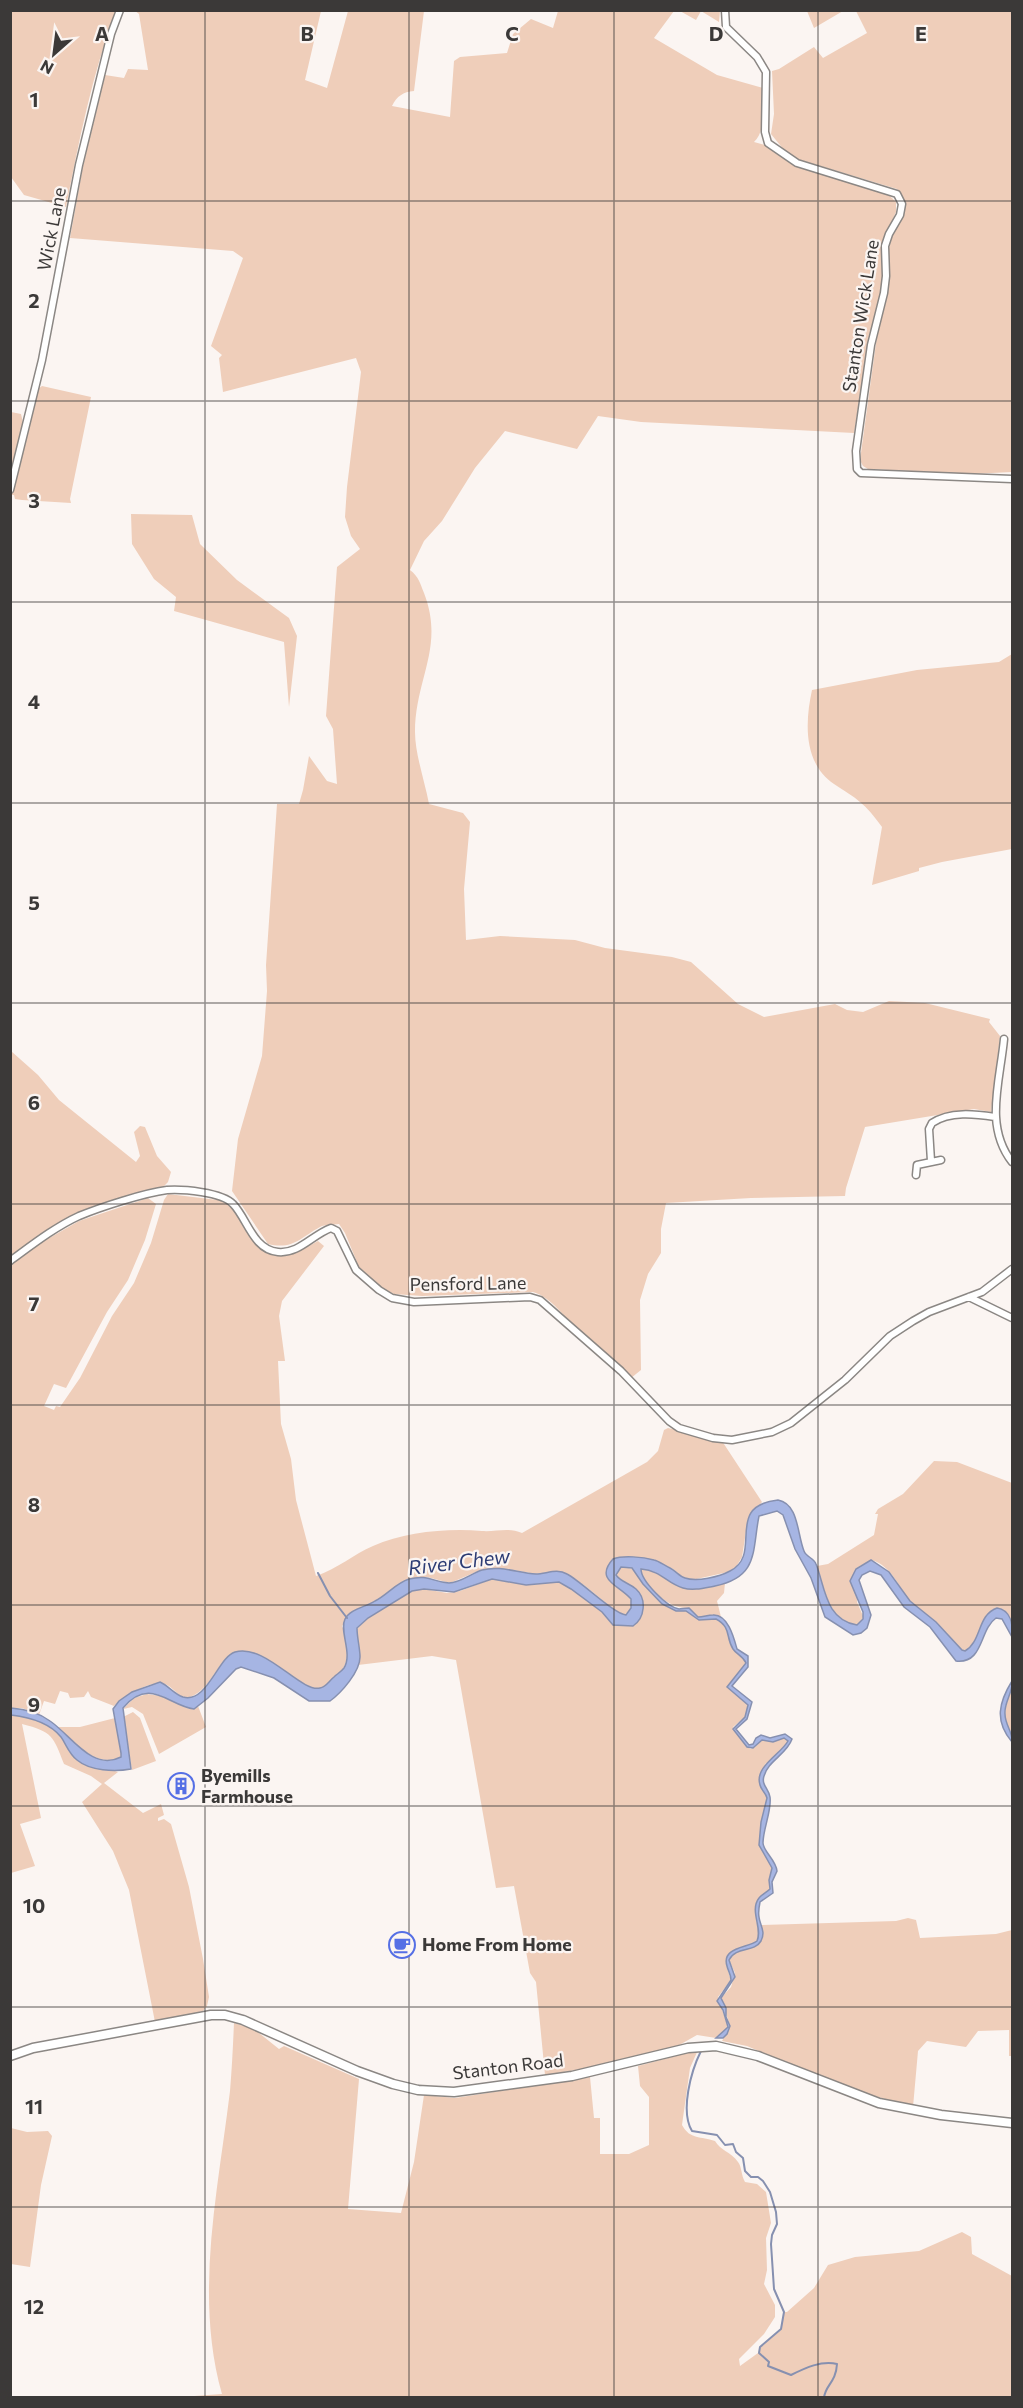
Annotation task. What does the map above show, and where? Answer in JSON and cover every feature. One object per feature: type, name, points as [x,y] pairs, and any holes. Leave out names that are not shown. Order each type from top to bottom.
[{"type":"main road","name":"Stanton Road","points":[[10,2056],[33,2048],[210,2015],[225,2015],[258,2026],[296,2046],[393,2084],[418,2090],[454,2092],[572,2076],[688,2048],[716,2046],[758,2056],[879,2103],[941,2115],[1012,2123]]},
{"type":"street","name":"Wick Lane","points":[[10,490],[42,360],[79,165],[111,34],[120,10]]},
{"type":"street","name":"Stanton Wick Lane","points":[[725,10],[726,27],[756,57],[766,72],[765,132],[768,143],[797,163],[897,194],[902,204],[900,215],[885,246],[884,293],[871,345],[856,451],[857,469],[861,473],[1012,479]]},
{"type":"street","points":[[1004,1040],[995,1117],[999,1142],[1012,1162]]},
{"type":"street","points":[[931,1161],[929,1129],[932,1123],[966,1114],[995,1117]]},
{"type":"street","points":[[916,1175],[917,1165],[941,1160]]},
{"type":"street","name":"Pensford Lane","points":[[10,1261],[79,1216],[139,1197],[168,1190],[218,1196],[234,1204],[258,1241],[272,1251],[297,1249],[324,1231],[331,1228],[337,1231],[356,1270],[378,1290],[392,1298],[414,1302],[530,1297],[540,1300],[621,1371],[669,1421],[679,1428],[713,1438],[732,1440],[762,1435],[790,1423],[845,1380],[890,1336],[929,1312],[982,1292],[1012,1269]]},
{"type":"street","points":[[969,1297],[1012,1317]]},
{"type":"shaded area","points":[[134,10],[321,11],[305,80],[327,88],[348,11],[424,11],[414,91],[401,95],[392,106],[450,117],[454,61],[460,57],[507,53],[513,34],[531,19],[553,28],[558,11],[674,11],[654,38],[717,75],[763,88],[763,124],[754,142],[768,146],[796,166],[879,191],[889,195],[896,202],[896,212],[881,246],[883,274],[881,291],[869,339],[854,433],[641,422],[598,416],[577,449],[505,431],[475,468],[442,521],[424,541],[410,570],[417,578],[424,593],[430,612],[431,630],[430,647],[416,713],[415,741],[418,759],[429,804],[463,813],[470,822],[464,889],[466,940],[500,936],[575,940],[605,948],[672,957],[691,962],[738,1004],[764,1017],[835,1004],[847,1010],[863,1012],[889,1001],[925,1003],[990,1019],[989,1022],[1000,1036],[991,1112],[974,1109],[865,1127],[845,1196],[666,1203],[661,1229],[661,1253],[648,1274],[640,1300],[641,1370],[631,1378],[552,1303],[540,1295],[533,1292],[422,1296],[394,1294],[382,1288],[359,1267],[339,1224],[322,1226],[290,1244],[268,1244],[232,1191],[238,1139],[262,1056],[277,804],[299,804],[309,756],[327,781],[337,784],[333,729],[326,716],[337,567],[360,549],[351,536],[345,517],[361,372],[356,358],[223,392],[219,358],[222,355],[211,346],[243,258],[233,251],[70,238],[83,166],[105,75],[124,78],[128,69],[148,70],[139,14]]},
{"type":"shaded area","points":[[807,10],[843,11],[814,28]]},
{"type":"shaded area","points":[[10,11],[116,11],[93,83],[66,207],[24,195],[11,177]]},
{"type":"shaded area","points":[[680,11],[701,11],[696,20]]},
{"type":"shaded area","points":[[701,11],[720,11],[719,22]]},
{"type":"shaded area","points":[[856,11],[1012,11],[1012,472],[971,474],[868,469],[860,460],[877,336],[889,288],[889,249],[891,238],[905,208],[902,195],[897,189],[797,159],[784,150],[771,134],[774,114],[772,71],[814,47],[823,58],[867,33]]},
{"type":"shaded area","points":[[42,386],[91,397],[71,503],[22,500],[15,499],[14,495],[11,495],[11,412],[21,414],[25,431],[38,389]]},
{"type":"shaded area","points":[[131,514],[192,515],[200,544],[237,580],[289,618],[297,636],[289,707],[284,642],[174,611],[176,597],[154,579],[132,544]]},
{"type":"shaded area","points":[[1012,654],[1012,849],[942,862],[872,885],[882,827],[865,807],[834,784],[816,765],[808,728],[812,690],[917,670],[999,662]]},
{"type":"shaded area","points":[[11,1051],[38,1075],[59,1100],[136,1162],[140,1156],[134,1132],[140,1126],[145,1127],[157,1156],[171,1172],[168,1182],[163,1187],[111,1201],[77,1214],[11,1255]]},
{"type":"shaded area","points":[[168,1194],[226,1201],[254,1239],[272,1253],[284,1254],[318,1241],[324,1246],[282,1301],[279,1316],[285,1361],[278,1361],[281,1424],[291,1459],[296,1500],[316,1576],[373,1546],[412,1534],[455,1530],[507,1530],[522,1533],[647,1462],[658,1451],[664,1430],[668,1428],[722,1441],[762,1502],[748,1519],[742,1557],[736,1567],[728,1572],[692,1580],[682,1577],[673,1569],[654,1560],[615,1558],[608,1565],[632,1602],[629,1612],[624,1615],[584,1585],[558,1571],[536,1574],[506,1569],[483,1569],[450,1583],[427,1577],[408,1579],[376,1601],[356,1610],[342,1626],[347,1643],[344,1667],[320,1688],[313,1688],[305,1684],[263,1657],[243,1651],[228,1656],[205,1686],[186,1698],[161,1683],[139,1689],[114,1706],[91,1697],[88,1691],[84,1697],[70,1698],[68,1693],[60,1691],[55,1704],[44,1701],[39,1715],[22,1708],[11,1708],[10,1265],[32,1248],[79,1221],[148,1198],[156,1204],[145,1240],[128,1280],[107,1312],[66,1388],[54,1384],[44,1406],[54,1410],[56,1406],[60,1407],[80,1378],[112,1316],[134,1283]]},
{"type":"shaded area","points":[[934,1461],[957,1462],[1012,1483],[1012,1625],[1008,1614],[993,1609],[985,1619],[974,1642],[965,1651],[909,1600],[884,1566],[871,1560],[860,1566],[857,1602],[863,1616],[857,1625],[847,1622],[834,1611],[817,1571],[817,1566],[828,1564],[874,1535],[878,1514],[875,1514],[878,1509],[903,1494]]},
{"type":"shaded area","points":[[623,1566],[635,1570],[643,1584],[660,1602],[676,1611],[686,1611],[699,1620],[713,1618],[722,1623],[729,1634],[733,1649],[743,1657],[746,1663],[727,1687],[748,1705],[745,1717],[733,1727],[750,1749],[762,1740],[784,1738],[788,1741],[774,1759],[765,1764],[761,1787],[767,1798],[759,1845],[772,1868],[769,1880],[770,1889],[759,1898],[756,1919],[760,1935],[757,1942],[730,1953],[727,1968],[731,1980],[718,1997],[727,2030],[716,2038],[697,2035],[674,2048],[618,2063],[545,2075],[536,1982],[530,1973],[514,1886],[496,1888],[456,1660],[432,1656],[358,1665],[360,1657],[357,1629],[368,1618],[412,1591],[424,1589],[447,1593],[460,1591],[492,1579],[526,1585],[559,1582],[602,1612],[611,1623],[633,1626],[642,1614],[630,1585],[617,1577],[618,1568]]},
{"type":"shaded area","points":[[641,1569],[659,1573],[689,1589],[725,1583],[724,1593],[717,1601],[721,1617],[710,1615],[698,1617],[688,1608],[681,1608],[666,1601],[646,1583]]},
{"type":"shaded area","points":[[1012,1689],[1012,1734],[1005,1712]]},
{"type":"shaded area","points":[[147,1694],[168,1697],[190,1709],[198,1706],[206,1727],[159,1754],[143,1714],[132,1707],[123,1709],[134,1698]]},
{"type":"shaded area","points":[[133,1712],[140,1718],[156,1761],[132,1770],[123,1717]]},
{"type":"shaded area","points":[[11,1715],[31,1719],[51,1728],[61,1737],[72,1755],[84,1764],[118,1772],[104,1783],[143,1813],[161,1804],[164,1815],[158,1818],[158,1821],[164,1819],[171,1824],[189,1887],[209,1997],[203,2011],[155,2022],[129,1890],[113,1851],[82,1802],[102,1784],[91,1776],[64,1764],[54,1741],[46,1733],[22,1724],[41,1818],[20,1824],[35,1866],[11,1873]]},
{"type":"shaded area","points":[[115,1718],[121,1753],[120,1758],[110,1760],[85,1752],[57,1727],[80,1727]]},
{"type":"shaded area","points":[[908,1918],[916,1920],[920,1938],[996,1934],[1012,1930],[1012,2056],[1009,2056],[1009,2030],[978,2031],[966,2047],[927,2041],[918,2051],[913,2107],[844,2087],[747,2046],[722,2041],[730,2026],[721,1998],[731,1987],[735,1973],[729,1960],[734,1953],[758,1945],[761,1925],[896,1921]]},
{"type":"shaded area","points":[[234,2023],[254,2029],[279,2049],[284,2046],[359,2079],[348,2209],[401,2213],[414,2162],[424,2095],[455,2098],[590,2077],[594,2118],[600,2118],[600,2154],[629,2154],[649,2145],[649,2097],[640,2086],[638,2066],[698,2050],[690,2068],[682,2125],[692,2135],[715,2141],[738,2162],[745,2182],[757,2184],[766,2192],[771,2223],[766,2238],[767,2270],[764,2284],[775,2305],[775,2317],[764,2334],[739,2359],[740,2366],[758,2353],[760,2347],[781,2330],[784,2312],[787,2312],[814,2288],[828,2265],[855,2257],[919,2251],[962,2232],[971,2237],[972,2254],[1012,2276],[1012,2397],[166,2398],[222,2394],[214,2357],[209,2281],[215,2205],[230,2091]]},
{"type":"shaded area","points":[[11,2128],[27,2132],[48,2131],[52,2136],[41,2185],[30,2267],[11,2264]]},
{"type":"water","name":"River Chew","points":[[778,1500],[790,1507],[794,1513],[804,1551],[816,1564],[832,1609],[846,1622],[857,1625],[863,1619],[863,1612],[850,1581],[856,1569],[871,1560],[889,1572],[910,1601],[936,1622],[962,1650],[965,1651],[970,1647],[986,1616],[997,1608],[1002,1609],[1008,1615],[1012,1637],[1002,1619],[996,1618],[972,1657],[965,1661],[956,1661],[930,1627],[904,1607],[881,1575],[870,1571],[862,1575],[859,1580],[871,1615],[867,1628],[853,1635],[825,1617],[811,1578],[795,1549],[783,1515],[777,1511],[759,1516],[751,1561],[739,1576],[729,1582],[687,1589],[677,1586],[654,1572],[641,1569],[650,1586],[662,1599],[674,1607],[689,1608],[698,1617],[713,1615],[723,1618],[730,1628],[737,1649],[748,1656],[748,1667],[732,1686],[752,1702],[747,1719],[736,1729],[749,1745],[761,1735],[770,1738],[785,1734],[792,1739],[786,1749],[769,1766],[764,1776],[770,1802],[763,1843],[777,1871],[772,1882],[773,1893],[760,1902],[759,1915],[763,1934],[761,1941],[754,1947],[736,1953],[729,1960],[735,1977],[721,1998],[730,2026],[723,2038],[716,2038],[728,2027],[723,2010],[717,2001],[731,1980],[726,1960],[731,1952],[757,1941],[756,1903],[770,1889],[769,1880],[772,1868],[759,1845],[761,1822],[767,1798],[759,1778],[764,1767],[788,1741],[784,1738],[773,1742],[762,1740],[753,1748],[747,1747],[733,1729],[745,1717],[748,1705],[727,1687],[746,1663],[733,1649],[726,1629],[716,1619],[699,1620],[686,1611],[676,1611],[662,1604],[632,1568],[621,1567],[616,1575],[636,1589],[642,1598],[642,1613],[633,1626],[613,1625],[602,1612],[559,1582],[526,1585],[492,1579],[454,1592],[424,1589],[412,1591],[368,1618],[357,1628],[360,1657],[357,1669],[344,1688],[330,1701],[309,1701],[274,1678],[241,1667],[236,1669],[194,1709],[159,1695],[142,1694],[123,1708],[131,1769],[103,1770],[82,1764],[74,1758],[61,1737],[51,1728],[31,1719],[11,1715],[11,1708],[41,1715],[91,1756],[101,1760],[121,1757],[113,1709],[119,1701],[132,1692],[160,1682],[180,1696],[191,1697],[199,1694],[206,1687],[229,1656],[235,1652],[246,1651],[270,1661],[312,1688],[320,1688],[343,1669],[346,1662],[344,1624],[347,1616],[409,1579],[421,1577],[453,1583],[478,1571],[489,1569],[536,1574],[559,1571],[567,1574],[614,1609],[626,1615],[631,1608],[631,1599],[607,1577],[608,1566],[613,1559],[633,1557],[658,1561],[690,1579],[720,1575],[740,1563],[744,1554],[748,1521],[752,1511],[762,1504]]},
{"type":"water","points":[[1012,1681],[1005,1714],[1012,1742],[1003,1727],[1000,1712],[1004,1696]]},
{"type":"waterway","points":[[318,1573],[330,1596],[347,1618]]},
{"type":"waterway","points":[[701,2051],[688,2091],[687,2113],[692,2131],[717,2135],[725,2145],[733,2144],[736,2152],[743,2158],[745,2171],[751,2177],[758,2177],[763,2181],[770,2192],[776,2212],[777,2224],[771,2244],[774,2289],[784,2312],[781,2329],[760,2347],[759,2353],[769,2362],[768,2366],[791,2375],[820,2364],[837,2364],[835,2376],[824,2398]]},
{"type":"place","name":"Byemills Farmhouse","points":[[181,1786]]},
{"type":"place","name":"Home From Home","points":[[402,1945]]}]
